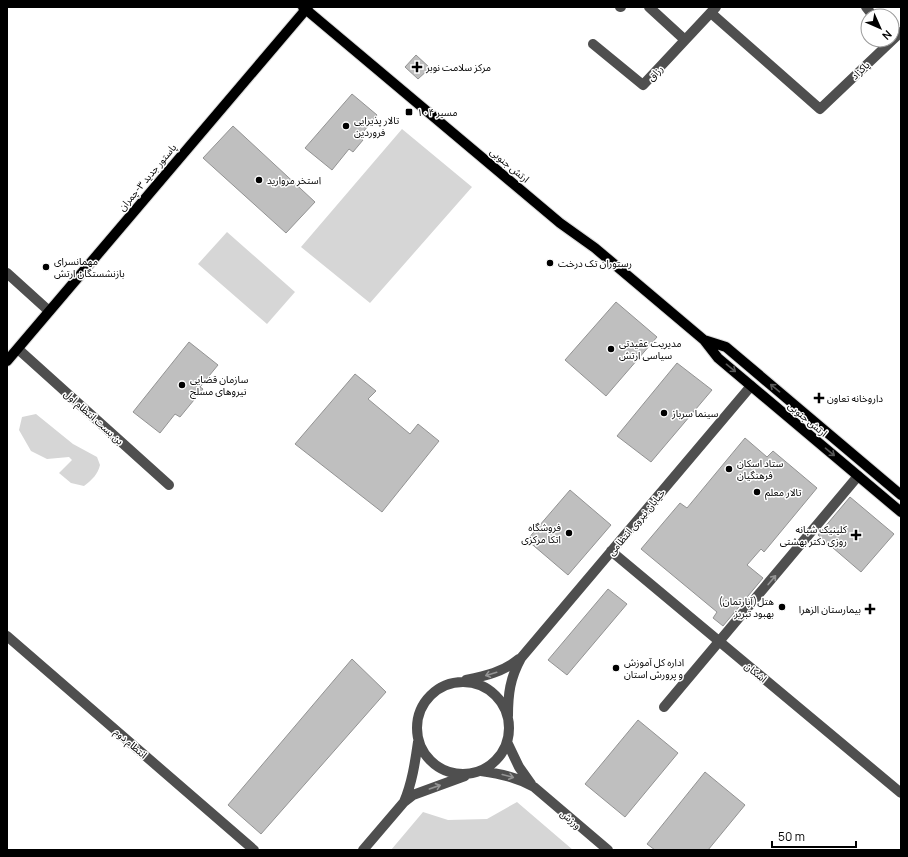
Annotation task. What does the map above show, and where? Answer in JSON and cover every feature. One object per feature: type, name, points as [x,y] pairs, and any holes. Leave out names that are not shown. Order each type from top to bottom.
[{"type":"main road","name":"پاستور جدید ۳-چمران","points":[[7,361],[306,8]]},
{"type":"main road","name":"ارتش جنوبی","points":[[306,8],[560,223],[594,248],[704,340],[718,358],[901,512]]},
{"type":"main road","name":"ارتش جنوبی","points":[[704,340],[726,347],[901,495]]},
{"type":"street","points":[[649,7],[685,40]]},
{"type":"street","name":"رزاق","points":[[593,44],[643,85],[713,10]]},
{"type":"street","name":"پاکزاد","points":[[713,10],[820,109],[884,48]]},
{"type":"street","points":[[7,273],[49,312]]},
{"type":"street","name":"بن بست انتظام اول","points":[[18,349],[169,485]]},
{"type":"street","name":"خیابان نیروی انتظامی","points":[[508,716],[511,677],[521,658],[751,386]]},
{"type":"street","points":[[664,707],[858,476]]},
{"type":"street","name":"اشکان","points":[[611,551],[901,793]]},
{"type":"street","name":"انتظام دوم","points":[[7,636],[254,850]]},
{"type":"street","name":"خیابان نیروی انتظامی","points":[[458,682],[491,674],[511,665],[521,658]]},
{"type":"street","points":[[363,850],[404,802],[413,795],[468,774],[481,771],[493,764],[502,754],[510,729],[508,716],[503,704],[494,694],[483,686],[471,682],[458,682],[445,685],[434,692],[424,702],[416,727],[418,740],[423,752],[432,763],[443,770],[455,774],[468,774]]},
{"type":"street","points":[[404,802],[409,791],[415,768],[418,740]]},
{"type":"street","name":"ورزش","points":[[507,742],[519,766],[534,787]]},
{"type":"street","name":"ورزش","points":[[481,771],[520,779],[534,787],[608,850]]},
{"type":"shaded area","points":[[402,129],[472,187],[370,303],[301,247]]},
{"type":"shaded area","points":[[227,232],[295,292],[267,324],[198,264]]},
{"type":"shaded area","points":[[36,414],[73,444],[97,457],[100,465],[98,471],[84,486],[71,483],[59,473],[72,460],[69,457],[47,459],[31,451],[19,430],[22,417]]},
{"type":"shaded area","points":[[517,802],[573,850],[391,850],[423,812],[448,820],[487,819]]},
{"type":"building","name":"مرکز سلامت نوبر","points":[[416,55],[430,68],[418,79],[405,67]]},
{"type":"building","name":"تالار پذیرایی فروردین","points":[[352,94],[377,115],[359,137],[363,140],[353,152],[349,149],[332,170],[305,148]]},
{"type":"building","name":"استخر مروارید","points":[[233,126],[315,202],[286,233],[203,158]]},
{"type":"building","name":"مدیریت عقیدتی سیاسی ارتش","points":[[616,302],[657,337],[606,396],[565,360]]},
{"type":"building","points":[[189,342],[218,365],[200,387],[203,389],[180,417],[175,414],[160,433],[133,412]]},
{"type":"building","name":"سینما سرباز","points":[[677,363],[712,390],[651,462],[617,436]]},
{"type":"building","points":[[355,374],[376,391],[368,399],[410,434],[418,424],[439,441],[382,512],[295,444]]},
{"type":"building","points":[[745,438],[767,457],[773,451],[817,488],[764,552],[761,549],[747,565],[763,578],[723,626],[713,618],[717,612],[641,549],[680,503],[687,508]]},
{"type":"building","name":"فروشگاه اتکا مرکزی","points":[[570,490],[611,525],[568,575],[527,540]]},
{"type":"building","name":"کلینیک شبانه روزی دکتر بهشتی","points":[[850,497],[894,534],[861,572],[818,535]]},
{"type":"building","points":[[608,589],[627,604],[567,675],[548,660]]},
{"type":"building","points":[[352,659],[386,692],[261,834],[228,805]]},
{"type":"building","points":[[638,720],[678,753],[625,817],[585,784]]},
{"type":"building","points":[[705,772],[745,805],[708,850],[655,850],[647,844]]},
{"type":"place","name":"مرکز سلامت نوبر","points":[[417,67]]},
{"type":"place","name":"مسیر ۱۰۴","points":[[409,112]]},
{"type":"place","name":"تالار پذیرایی فروردین","points":[[346,126]]},
{"type":"place","name":"استخر مروارید","points":[[259,180]]},
{"type":"place","name":"رستوران تک درخت","points":[[550,263]]},
{"type":"place","name":"مهمانسرای بازنشستگان ارتش","points":[[46,267]]},
{"type":"place","name":"مدیریت عقیدتی سیاسی ارتش","points":[[611,349]]},
{"type":"place","name":"سازمان قضایی نیروهای مسلح","points":[[182,385]]},
{"type":"place","name":"داروخانه تعاون","points":[[819,398]]},
{"type":"place","name":"سینما سرباز","points":[[664,413]]},
{"type":"place","name":"ستاد اسکان فرهنگیان","points":[[729,469]]},
{"type":"place","name":"تالار معلم","points":[[757,492]]},
{"type":"place","name":"فروشگاه اتکا مرکزی","points":[[569,533]]},
{"type":"place","name":"کلینیک شبانه روزی دکتر بهشتی","points":[[856,535]]},
{"type":"place","name":"هتل(آپارتمان) بهبود تبریز","points":[[782,607]]},
{"type":"place","name":"بیمارستان الزهرا","points":[[870,609]]},
{"type":"place","name":"اداره کل آموزش و پرورش استان","points":[[616,668]]}]
